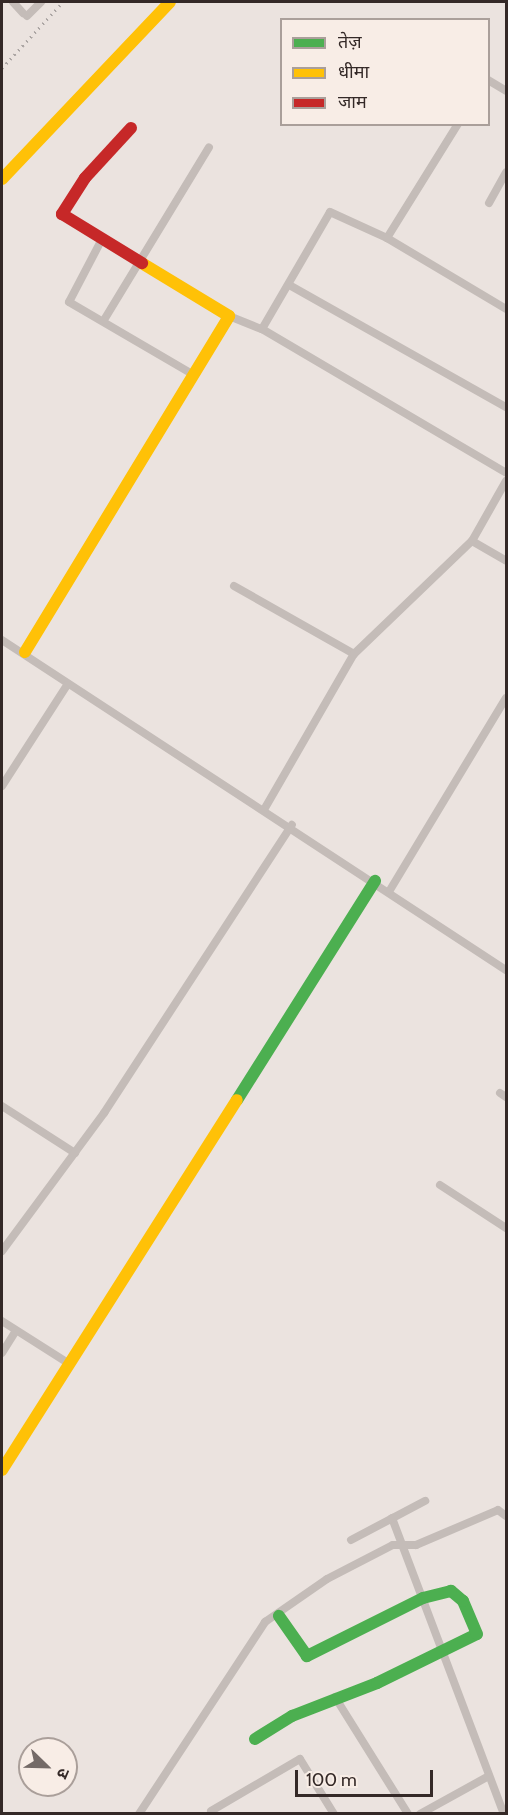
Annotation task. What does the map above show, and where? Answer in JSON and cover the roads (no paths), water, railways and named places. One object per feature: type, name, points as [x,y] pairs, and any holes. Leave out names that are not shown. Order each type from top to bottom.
[{"type":"street","points":[[13,2],[25,15],[41,2]]},
{"type":"street","points":[[2,179],[170,2]]},
{"type":"street","points":[[490,81],[507,92]]},
{"type":"street","points":[[387,238],[457,126]]},
{"type":"street","points":[[131,128],[85,178],[62,214],[141,260],[229,316],[262,329],[507,473]]},
{"type":"street","points":[[104,320],[209,147]]},
{"type":"street","points":[[489,202],[507,172]]},
{"type":"street","points":[[262,329],[291,286],[330,212],[387,238],[507,309]]},
{"type":"street","points":[[102,239],[69,302],[104,320],[192,374]]},
{"type":"street","points":[[291,286],[507,407]]},
{"type":"street","points":[[25,652],[229,316]]},
{"type":"street","points":[[265,808],[354,654],[472,541],[507,482]]},
{"type":"street","points":[[472,541],[507,561]]},
{"type":"street","points":[[234,586],[354,654]]},
{"type":"street","points":[[2,639],[25,652],[67,685],[292,825],[507,970]]},
{"type":"street","points":[[2,786],[67,685]]},
{"type":"street","points":[[390,890],[507,698]]},
{"type":"street","points":[[2,1251],[75,1153],[292,825]]},
{"type":"street","points":[[2,1470],[375,881]]},
{"type":"street","points":[[2,1106],[75,1153]]},
{"type":"street","points":[[440,1185],[507,1228]]},
{"type":"street","points":[[2,1320],[68,1363]]},
{"type":"street","points":[[2,1353],[16,1331]]},
{"type":"street","points":[[351,1540],[425,1501]]},
{"type":"street","points":[[139,1814],[265,1622],[279,1616],[327,1579],[404,1544],[416,1545],[498,1510],[507,1515]]},
{"type":"street","points":[[392,1518],[404,1544],[487,1777],[504,1814]]},
{"type":"street","points":[[255,1739],[335,1697],[443,1653],[477,1634],[457,1593],[423,1598],[307,1656],[279,1616]]},
{"type":"street","points":[[335,1697],[408,1814]]},
{"type":"street","points":[[211,1811],[300,1759],[334,1814]]},
{"type":"street","points":[[420,1814],[487,1777]]},
{"type":"railway","points":[[2,68],[63,2]]}]
